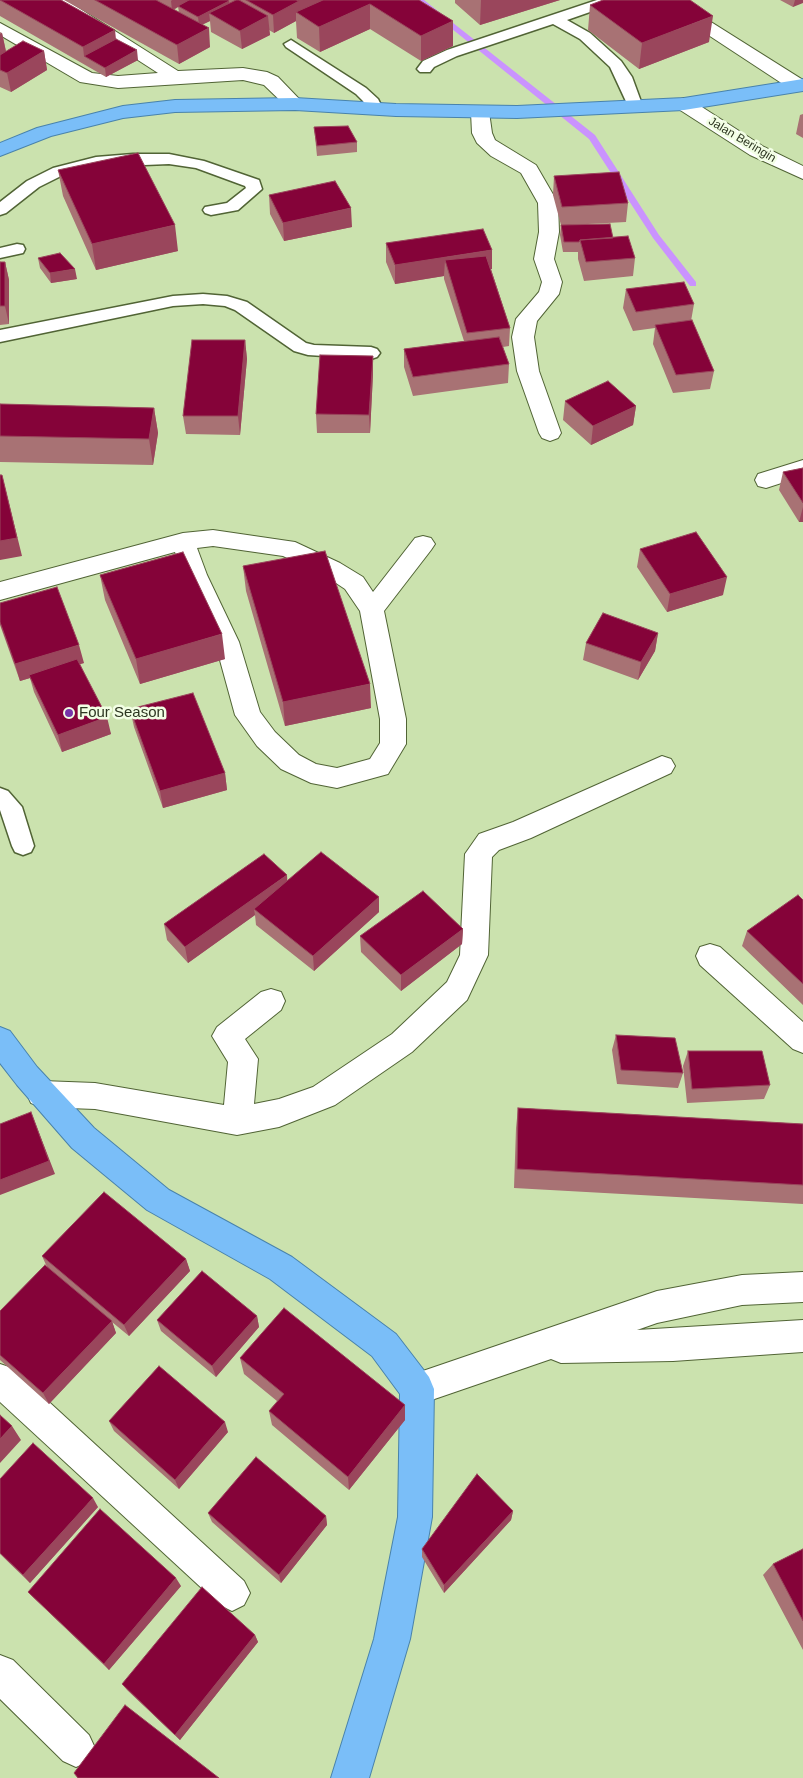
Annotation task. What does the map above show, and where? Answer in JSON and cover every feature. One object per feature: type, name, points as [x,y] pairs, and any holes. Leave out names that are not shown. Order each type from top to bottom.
[{"type":"highway","points":[[4,145],[44,132],[123,112],[175,106],[295,104],[375,109],[516,112],[684,104],[801,85]]},
{"type":"highway","points":[[0,1040],[42,1094],[83,1138],[158,1200],[281,1268],[384,1345],[417,1389],[415,1517],[392,1639],[350,1778]]},
{"type":"street","points":[[54,0],[173,76]]},
{"type":"street","points":[[664,0],[801,85]]},
{"type":"street","points":[[0,28],[86,78],[118,82],[173,76],[244,74],[260,76],[271,81],[295,104]]},
{"type":"street","name":"Jalan Beringin","points":[[684,104],[757,151],[803,173]]},
{"type":"street","points":[[480,112],[482,133],[487,143],[530,169],[548,203],[549,232],[544,259],[552,282],[549,294],[527,319],[523,337],[528,371],[550,433]]},
{"type":"street","points":[[766,480],[803,468]]},
{"type":"street","points":[[0,591],[183,541],[213,538],[287,548],[332,569],[354,583],[372,610],[393,719],[393,744],[379,767],[337,778],[312,773],[290,762],[266,740],[248,715],[227,642],[195,575],[183,541]]},
{"type":"street","points":[[372,610],[423,544]]},
{"type":"street","points":[[42,1094],[95,1096],[173,1108],[237,1121],[279,1113],[324,1096],[402,1043],[456,991],[474,955],[479,854],[489,842],[522,830],[662,766]]},
{"type":"street","points":[[710,956],[803,1040]]},
{"type":"street","points":[[237,1121],[243,1059],[227,1036],[271,1000]]},
{"type":"street","points":[[417,1389],[535,1347],[657,1308],[742,1290],[803,1287]]},
{"type":"street","points":[[535,1347],[673,1345],[803,1336]]},
{"type":"street","points":[[0,1380],[232,1593]]},
{"type":"street","points":[[0,1673],[76,1748]]},
{"type":"lane","points":[[425,69],[428,64],[452,53],[606,2]]},
{"type":"lane","points":[[555,19],[584,36],[616,64],[624,77],[627,108]]},
{"type":"lane","points":[[292,44],[361,91],[370,99],[375,109]]},
{"type":"lane","points":[[0,210],[33,184],[59,171],[96,162],[133,159],[169,159],[198,164],[238,176],[253,183],[254,189],[232,207],[211,210]]},
{"type":"lane","points":[[0,253],[18,249]]},
{"type":"lane","points":[[0,336],[173,301],[203,299],[226,301],[240,306],[300,347],[335,354],[371,353]]},
{"type":"lane","points":[[0,797],[11,808],[23,846]]},
{"type":"building","points":[[0,0],[61,0],[115,30],[83,47]]},
{"type":"building","points":[[95,0],[156,0],[209,28],[177,45]]},
{"type":"building","points":[[189,0],[229,1],[198,17],[178,6]]},
{"type":"building","points":[[236,0],[268,16],[240,31],[209,13]]},
{"type":"building","points":[[246,0],[296,0],[299,1],[273,15]]},
{"type":"building","points":[[323,0],[419,0],[453,21],[421,36],[370,4],[319,27],[296,12]]},
{"type":"building","points":[[603,0],[690,0],[713,16],[642,43],[590,5]]},
{"type":"building","points":[[116,39],[137,50],[105,68],[84,56]]},
{"type":"building","points":[[23,41],[44,51],[7,73],[0,70],[0,55]]},
{"type":"building","points":[[348,126],[357,142],[317,146],[314,127]]},
{"type":"building","points":[[138,153],[175,225],[92,244],[58,170]]},
{"type":"building","points":[[619,172],[628,203],[562,207],[554,176]]},
{"type":"building","points":[[335,181],[351,208],[283,223],[269,195]]},
{"type":"building","points":[[610,224],[613,238],[564,242],[561,225]]},
{"type":"building","points":[[483,229],[492,250],[395,265],[386,243]]},
{"type":"building","points":[[628,236],[635,258],[586,262],[580,240]]},
{"type":"building","points":[[60,253],[75,269],[50,273],[38,258]]},
{"type":"building","points":[[486,256],[510,328],[467,333],[445,260]]},
{"type":"building","points":[[0,262],[5,262],[5,306],[0,306]]},
{"type":"building","points":[[684,282],[694,304],[636,312],[626,289]]},
{"type":"building","points":[[692,320],[714,371],[676,375],[655,325]]},
{"type":"building","points":[[499,337],[509,364],[413,377],[404,349]]},
{"type":"building","points":[[192,340],[245,340],[238,416],[183,416]]},
{"type":"building","points":[[320,355],[373,356],[369,415],[316,414]]},
{"type":"building","points":[[608,381],[636,406],[593,426],[565,401]]},
{"type":"building","points":[[0,404],[154,408],[149,439],[0,436]]},
{"type":"building","points":[[803,468],[803,503],[783,472]]},
{"type":"building","points":[[0,475],[2,475],[17,538],[0,541]]},
{"type":"building","points":[[696,532],[727,577],[670,594],[640,549]]},
{"type":"building","points":[[325,551],[370,684],[283,702],[243,566]]},
{"type":"building","points":[[183,552],[222,634],[136,659],[100,575]]},
{"type":"building","points":[[57,587],[79,645],[15,664],[0,622],[0,603]]},
{"type":"building","points":[[603,613],[658,633],[641,662],[586,643]]},
{"type":"building","points":[[77,659],[107,717],[58,735],[29,675]]},
{"type":"building","points":[[193,693],[225,773],[160,791],[130,709]]},
{"type":"building","points":[[321,852],[379,897],[313,956],[254,909]]},
{"type":"building","points":[[264,854],[287,875],[185,947],[164,924]]},
{"type":"building","points":[[423,891],[463,929],[401,975],[360,936]]},
{"type":"building","points":[[798,895],[803,900],[803,984],[747,931]]},
{"type":"building","points":[[616,1035],[675,1038],[683,1073],[621,1070]]},
{"type":"building","points":[[688,1051],[762,1051],[770,1085],[692,1089]]},
{"type":"building","points":[[518,1108],[803,1124],[803,1185],[517,1169]]},
{"type":"building","points":[[31,1112],[49,1161],[0,1180],[0,1124]]},
{"type":"building","points":[[104,1192],[186,1259],[124,1325],[42,1256]]},
{"type":"building","points":[[45,1265],[112,1321],[43,1393],[0,1355],[0,1311]]},
{"type":"building","points":[[202,1271],[257,1316],[212,1366],[157,1320]]},
{"type":"building","points":[[284,1308],[405,1405],[348,1477],[269,1411],[284,1394],[240,1358]]},
{"type":"building","points":[[159,1366],[225,1422],[175,1480],[109,1421]]},
{"type":"building","points":[[0,1415],[12,1426],[0,1439]]},
{"type":"building","points":[[33,1443],[93,1498],[23,1575],[0,1553],[0,1479]]},
{"type":"building","points":[[256,1457],[326,1516],[279,1575],[208,1513]]},
{"type":"building","points":[[477,1474],[513,1511],[444,1585],[422,1549]]},
{"type":"building","points":[[100,1509],[176,1578],[104,1664],[28,1592]]},
{"type":"building","points":[[803,1549],[803,1621],[773,1564]]},
{"type":"building","points":[[202,1587],[255,1635],[175,1735],[122,1684]]},
{"type":"building","points":[[125,1705],[219,1778],[78,1778],[74,1773]]},
{"type":"waterway","points":[[420,0],[592,137],[656,236],[693,284]]},
{"type":"place","name":"Four Season","points":[[69,713]]}]
